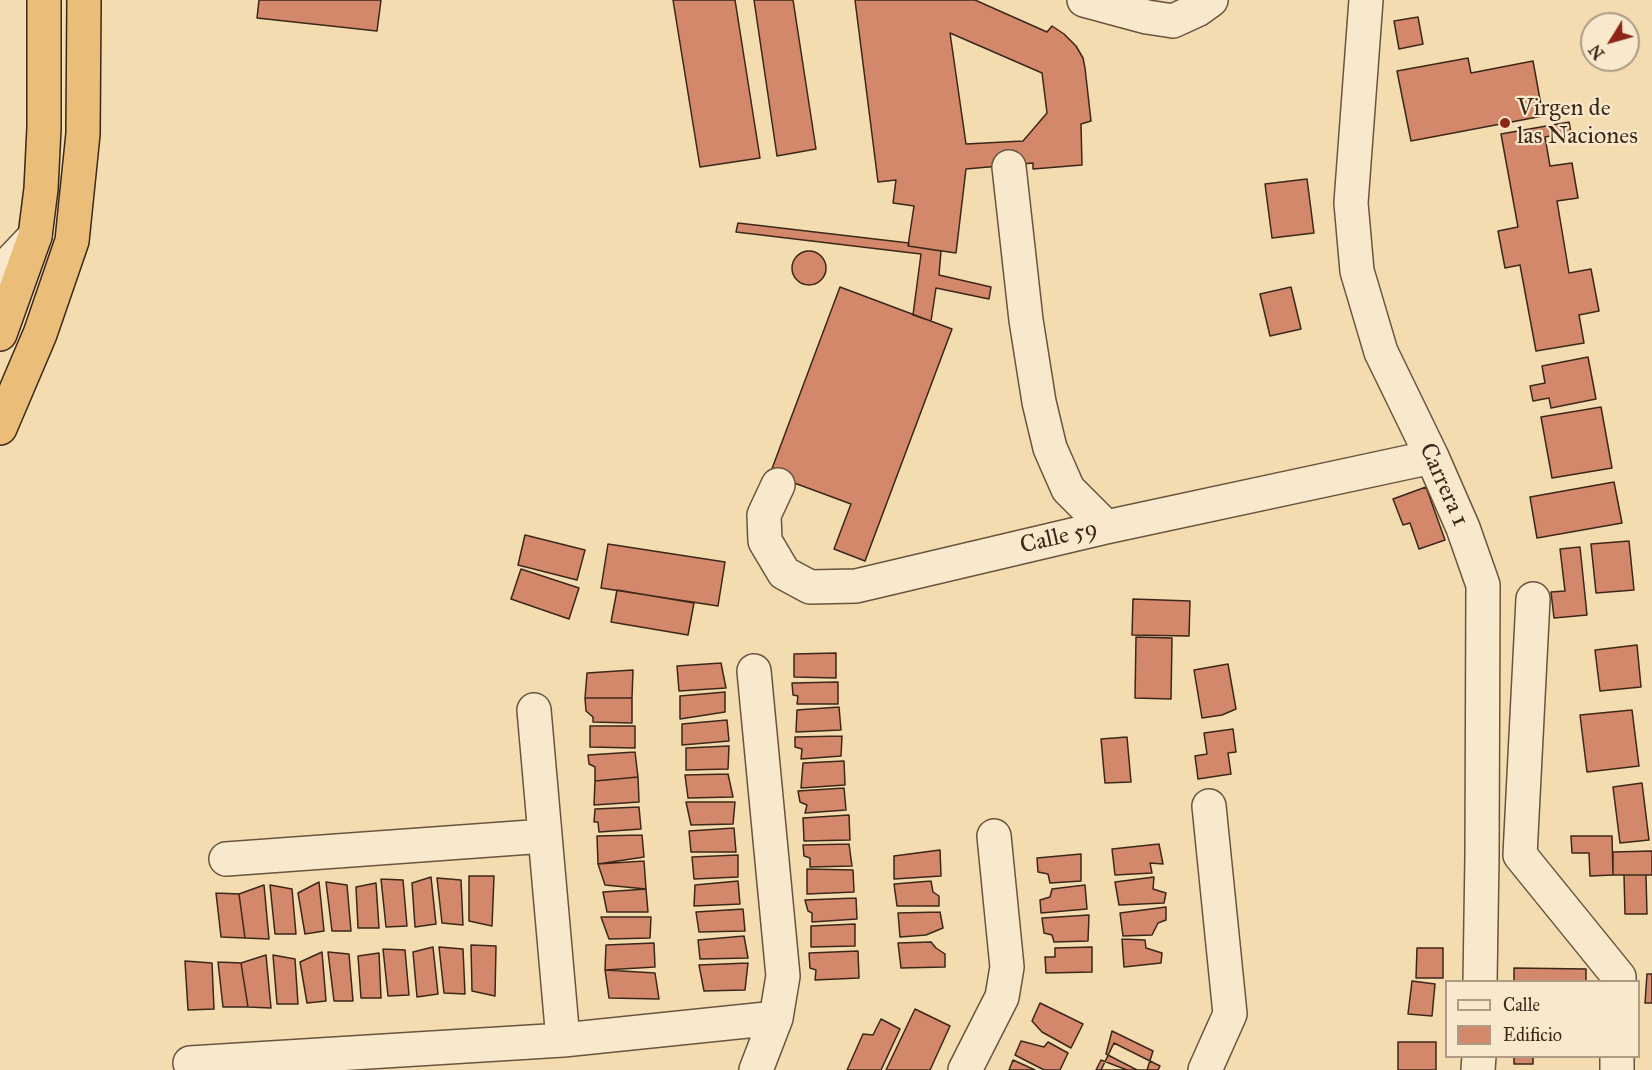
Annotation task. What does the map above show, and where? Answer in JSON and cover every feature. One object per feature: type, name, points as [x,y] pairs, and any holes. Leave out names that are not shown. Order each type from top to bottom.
[{"type":"highway","points":[[0,334],[35,236],[41,189],[44,128],[44,0]]},
{"type":"highway","points":[[0,428],[40,334],[72,241],[83,134],[84,0]]},
{"type":"street","points":[[1084,0],[1147,17],[1173,21],[1197,10],[1211,0]]},
{"type":"street","name":"Carrera 1","points":[[1370,1],[1351,203],[1357,271],[1381,352],[1432,457],[1463,528],[1483,585],[1480,980]]},
{"type":"street","points":[[1009,167],[1026,320],[1039,402],[1050,448],[1068,489],[1106,526]]},
{"type":"street","points":[[0,273],[35,236]]},
{"type":"street","name":"Calle 59","points":[[778,485],[764,515],[765,541],[784,573],[810,587],[856,585],[1106,526],[1432,457]]},
{"type":"street","points":[[1533,599],[1520,855],[1619,977],[1618,980]]},
{"type":"street","points":[[754,671],[783,976],[776,1018],[756,1070]]},
{"type":"street","points":[[534,710],[563,1040]]},
{"type":"street","points":[[1205,1070],[1230,1014],[1209,806]]},
{"type":"street","points":[[226,859],[545,836]]},
{"type":"street","points":[[964,1070],[1002,997],[1007,967],[994,836]]},
{"type":"street","points":[[1482,856],[1520,855]]},
{"type":"street","points":[[190,1063],[563,1040],[776,1018]]},
{"type":"building","points":[[259,0],[381,0],[377,31],[257,18]]},
{"type":"building","points":[[673,0],[735,0],[760,158],[700,167]]},
{"type":"building","points":[[754,0],[793,0],[816,149],[777,156]]},
{"type":"building","points":[[855,0],[975,0],[1047,32],[1052,26],[1076,46],[1083,58],[1085,68],[1091,121],[1081,124],[1082,165],[1033,169],[1033,163],[966,169],[956,253],[908,246],[914,206],[893,203],[896,180],[878,182]],"holes":[[[950,33],[1042,73],[1047,113],[1023,141],[966,144]]]},
{"type":"building","points":[[1418,17],[1423,44],[1399,49],[1394,21]]},
{"type":"building","points":[[1468,58],[1471,73],[1533,61],[1543,116],[1411,141],[1397,71]]},
{"type":"building","points":[[1569,122],[1571,132],[1545,137],[1550,166],[1572,163],[1578,198],[1557,201],[1569,273],[1591,269],[1599,311],[1579,315],[1584,343],[1536,351],[1520,265],[1505,268],[1498,231],[1518,227],[1501,134]]},
{"type":"building","points":[[1307,179],[1314,233],[1272,238],[1265,184]]},
{"type":"building","points":[[738,223],[909,243],[908,246],[941,251],[939,275],[991,287],[989,299],[936,288],[931,321],[913,315],[921,254],[736,232]]},
{"type":"building","points":[[809,251],[821,256],[826,268],[821,280],[809,285],[797,280],[792,268],[797,256]]},
{"type":"building","points":[[840,287],[952,329],[865,561],[834,549],[851,504],[770,474]]},
{"type":"building","points":[[1291,287],[1301,329],[1270,336],[1260,294]]},
{"type":"building","points":[[1588,357],[1596,399],[1551,408],[1549,398],[1533,401],[1530,386],[1545,383],[1542,366]]},
{"type":"building","points":[[1601,407],[1612,468],[1552,478],[1541,417]]},
{"type":"building","points":[[1614,482],[1622,523],[1537,538],[1530,497]]},
{"type":"building","points":[[1426,487],[1445,540],[1419,549],[1410,523],[1403,525],[1393,499]]},
{"type":"building","points":[[525,535],[585,550],[577,580],[518,565]]},
{"type":"building","points":[[1629,541],[1634,590],[1596,593],[1591,544]]},
{"type":"building","points":[[608,544],[725,562],[718,606],[601,588]]},
{"type":"building","points":[[1580,547],[1587,615],[1554,618],[1551,592],[1565,591],[1560,549]]},
{"type":"building","points":[[521,569],[579,588],[569,619],[511,599]]},
{"type":"building","points":[[617,590],[694,603],[688,635],[611,622]]},
{"type":"building","points":[[1133,599],[1190,601],[1189,636],[1132,635]]},
{"type":"building","points":[[1136,637],[1172,638],[1171,699],[1135,698]]},
{"type":"building","points":[[1637,645],[1641,687],[1600,691],[1595,650]]},
{"type":"building","points":[[836,653],[836,678],[794,677],[794,654]]},
{"type":"building","points":[[721,663],[726,688],[679,691],[677,666]]},
{"type":"building","points":[[1228,664],[1236,709],[1222,715],[1202,718],[1194,670]]},
{"type":"building","points":[[633,670],[632,698],[585,698],[587,673]]},
{"type":"building","points":[[838,682],[838,704],[797,704],[798,696],[793,695],[792,683]]},
{"type":"building","points":[[725,692],[725,712],[680,719],[680,696]]},
{"type":"building","points":[[585,698],[632,698],[632,723],[593,722],[593,717],[586,711]]},
{"type":"building","points":[[839,707],[841,730],[796,732],[797,710]]},
{"type":"building","points":[[1632,710],[1639,766],[1587,772],[1580,715]]},
{"type":"building","points":[[727,720],[729,741],[682,745],[682,724]]},
{"type":"building","points":[[590,726],[635,726],[635,748],[590,747]]},
{"type":"building","points":[[1233,729],[1236,752],[1228,753],[1231,774],[1198,779],[1195,756],[1207,754],[1204,733]]},
{"type":"building","points":[[842,736],[841,756],[801,759],[802,749],[795,747],[795,737]]},
{"type":"building","points":[[1127,737],[1131,782],[1105,783],[1101,739]]},
{"type":"building","points":[[729,746],[728,769],[686,770],[686,748]]},
{"type":"building","points":[[635,752],[638,777],[595,781],[595,767],[589,764],[588,755]]},
{"type":"building","points":[[844,761],[845,785],[801,788],[803,763]]},
{"type":"building","points":[[728,774],[733,797],[688,798],[685,775]]},
{"type":"building","points":[[638,777],[639,802],[594,805],[595,781]]},
{"type":"building","points":[[1642,783],[1649,840],[1620,843],[1613,787]]},
{"type":"building","points":[[844,788],[846,810],[805,813],[807,805],[800,802],[798,791]]},
{"type":"building","points":[[686,802],[735,802],[733,824],[691,825]]},
{"type":"building","points":[[639,807],[641,829],[599,832],[598,822],[594,822],[595,809]]},
{"type":"building","points":[[849,815],[850,840],[804,841],[803,818]]},
{"type":"building","points":[[734,828],[736,852],[691,852],[689,831]]},
{"type":"building","points":[[642,835],[644,857],[598,864],[597,836]]},
{"type":"building","points":[[1571,836],[1612,836],[1613,875],[1590,876],[1589,853],[1572,853]]},
{"type":"building","points":[[849,844],[852,866],[810,867],[810,858],[804,856],[803,845]]},
{"type":"building","points":[[1159,844],[1163,864],[1150,863],[1152,873],[1115,875],[1112,849]]},
{"type":"building","points":[[940,850],[941,876],[894,879],[894,856]]},
{"type":"building","points":[[1652,851],[1652,875],[1613,875],[1613,852]]},
{"type":"building","points":[[1081,854],[1081,881],[1050,883],[1048,874],[1038,872],[1037,858]]},
{"type":"building","points":[[738,855],[738,877],[694,879],[692,857]]},
{"type":"building","points":[[644,861],[646,889],[605,885],[598,864]]},
{"type":"building","points":[[807,869],[853,870],[854,892],[807,894]]},
{"type":"building","points":[[1624,875],[1646,875],[1647,914],[1625,914]]},
{"type":"building","points":[[469,876],[494,876],[492,926],[469,921]]},
{"type":"building","points":[[431,877],[436,924],[415,927],[412,883]]},
{"type":"building","points":[[1154,877],[1153,889],[1166,893],[1164,903],[1119,905],[1115,882]]},
{"type":"building","points":[[437,878],[461,880],[463,925],[442,923]]},
{"type":"building","points":[[381,879],[403,880],[407,926],[386,927]]},
{"type":"building","points":[[738,881],[740,904],[694,906],[695,885]]},
{"type":"building","points":[[931,881],[933,892],[939,896],[939,906],[897,906],[894,884]]},
{"type":"building","points":[[319,882],[324,931],[305,934],[298,893]]},
{"type":"building","points":[[326,882],[347,885],[351,931],[332,931]]},
{"type":"building","points":[[376,883],[379,928],[358,928],[356,887]]},
{"type":"building","points":[[264,885],[269,939],[245,938],[239,894]]},
{"type":"building","points":[[270,885],[292,889],[296,934],[275,934]]},
{"type":"building","points":[[1085,885],[1087,909],[1041,913],[1040,900],[1050,897],[1052,889]]},
{"type":"building","points":[[646,889],[648,912],[607,912],[603,892]]},
{"type":"building","points":[[216,893],[239,894],[245,938],[221,937]]},
{"type":"building","points":[[856,898],[857,919],[812,922],[812,913],[808,911],[805,900]]},
{"type":"building","points":[[1166,907],[1166,920],[1158,923],[1152,935],[1123,936],[1120,913]]},
{"type":"building","points":[[743,909],[745,931],[699,932],[696,912]]},
{"type":"building","points":[[940,912],[943,928],[926,935],[900,937],[898,913]]},
{"type":"building","points":[[1089,915],[1088,941],[1054,942],[1052,935],[1044,933],[1042,918]]},
{"type":"building","points":[[601,917],[651,917],[650,938],[609,939]]},
{"type":"building","points":[[855,924],[855,946],[811,947],[811,926]]},
{"type":"building","points":[[744,936],[748,958],[700,959],[698,940]]},
{"type":"building","points":[[1122,939],[1145,940],[1146,948],[1162,953],[1161,963],[1124,967]]},
{"type":"building","points":[[931,942],[945,954],[945,967],[901,968],[898,943]]},
{"type":"building","points":[[654,943],[655,967],[605,970],[606,945]]},
{"type":"building","points":[[471,945],[496,946],[495,996],[472,991]]},
{"type":"building","points":[[433,947],[438,994],[417,997],[413,952]]},
{"type":"building","points":[[439,947],[463,949],[465,994],[444,993]]},
{"type":"building","points":[[1092,947],[1092,972],[1046,973],[1045,957],[1055,957],[1055,948]]},
{"type":"building","points":[[1417,948],[1443,948],[1443,978],[1416,978]]},
{"type":"building","points":[[383,949],[405,950],[409,995],[388,996]]},
{"type":"building","points":[[858,951],[859,978],[815,980],[816,970],[810,968],[809,953]]},
{"type":"building","points":[[322,952],[326,1001],[307,1003],[300,962]]},
{"type":"building","points":[[328,952],[349,954],[353,1001],[334,1001]]},
{"type":"building","points":[[379,953],[381,998],[361,998],[358,956]]},
{"type":"building","points":[[266,955],[271,1008],[248,1007],[241,963]]},
{"type":"building","points":[[273,955],[295,959],[298,1004],[277,1004]]},
{"type":"building","points":[[185,961],[212,963],[214,1009],[188,1010]]},
{"type":"building","points":[[218,962],[241,963],[248,1007],[223,1007]]},
{"type":"building","points":[[748,963],[745,990],[704,991],[699,965]]},
{"type":"building","points":[[1514,968],[1586,969],[1586,980],[1514,980]]},
{"type":"building","points":[[605,970],[655,973],[659,999],[609,998]]},
{"type":"building","points":[[1647,974],[1652,974],[1652,1003],[1645,1003]]},
{"type":"building","points":[[1412,981],[1435,984],[1432,1016],[1408,1014]]},
{"type":"building","points":[[1040,1003],[1083,1024],[1071,1048],[1042,1032],[1032,1021]]},
{"type":"building","points":[[915,1009],[950,1026],[930,1070],[886,1070]]},
{"type":"building","points":[[881,1019],[900,1029],[881,1070],[847,1070],[863,1034],[873,1035]]},
{"type":"building","points":[[1112,1031],[1153,1051],[1147,1070],[1137,1070],[1106,1054]]},
{"type":"building","points":[[1021,1041],[1044,1047],[1048,1042],[1068,1053],[1060,1070],[1044,1070],[1015,1055]]},
{"type":"building","points":[[1398,1042],[1436,1042],[1436,1070],[1398,1070]]},
{"type":"building","points":[[1114,1043],[1160,1066],[1158,1070],[1101,1070]]},
{"type":"building","points":[[1514,1058],[1533,1058],[1533,1064],[1514,1064]]},
{"type":"building","points":[[1013,1060],[1035,1070],[1009,1070]]},
{"type":"building","points":[[1101,1060],[1127,1070],[1096,1070]]},
{"type":"place","name":"Virgen de las Naciones","points":[[1505,123]]}]
